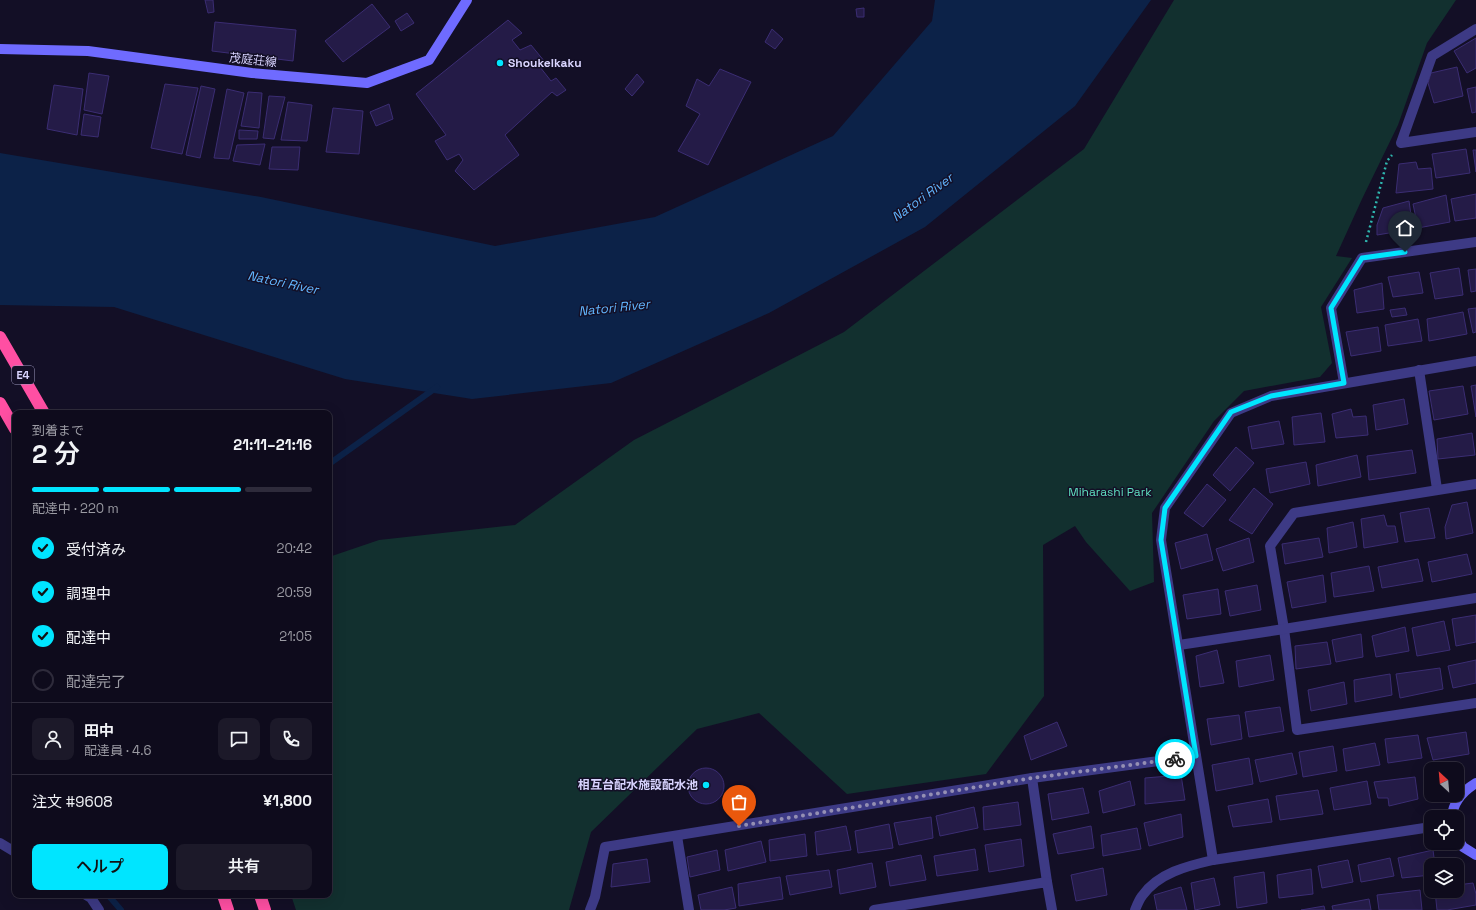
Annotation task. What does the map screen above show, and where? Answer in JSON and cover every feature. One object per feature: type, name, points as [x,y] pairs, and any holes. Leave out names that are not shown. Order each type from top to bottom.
[{"type":"highway","name":"E4","points":[[0,337],[42,410]]},
{"type":"highway","points":[[0,402],[12,423]]},
{"type":"highway","points":[[224,898],[228,910]]},
{"type":"highway","points":[[261,898],[265,910]]},
{"type":"street","name":"茂庭荘線","points":[[0,49],[88,51],[252,73],[367,83],[429,60],[467,0]]},
{"type":"street","points":[[1476,29],[1432,56],[1401,143],[1476,132]]},
{"type":"street","points":[[1344,383],[1331,308],[1362,258],[1476,242]]},
{"type":"street","points":[[1213,860],[1161,540],[1165,508],[1231,412],[1271,396],[1476,361]]},
{"type":"street","points":[[1418,370],[1437,489]]},
{"type":"street","points":[[1476,484],[1294,513],[1270,546],[1284,629],[1297,730],[1476,703]]},
{"type":"street","points":[[1179,645],[1476,598]]},
{"type":"street","points":[[590,910],[595,897],[605,847],[1032,778],[1196,756]]},
{"type":"street","points":[[1032,778],[1052,910]]},
{"type":"street","points":[[1453,810],[1457,799],[1466,789],[1476,783]]},
{"type":"street","points":[[1135,910],[1141,896],[1156,880],[1182,867],[1213,860],[1424,828]]},
{"type":"street","points":[[677,836],[689,910]]},
{"type":"street","points":[[0,843],[12,850]]},
{"type":"street","points":[[1464,848],[1476,855]]},
{"type":"street","points":[[874,910],[1047,882]]},
{"type":"street","points":[[91,898],[99,910]]},
{"type":"path","points":[[1362,258],[1387,161],[1401,143]]},
{"type":"green space","name":"Miharashi Park","points":[[1174,0],[1456,0],[1427,43],[1398,125],[1336,256],[1352,258],[1321,307],[1332,363],[1320,377],[1244,391],[1214,421],[1152,513],[1154,582],[1130,591],[1086,542],[1075,526],[1043,545],[1044,696],[986,774],[847,794],[759,713],[697,729],[591,832],[569,910],[296,910],[292,898],[332,898],[332,556],[379,540],[515,525],[634,440],[844,332],[1084,149]]},
{"type":"water","name":"Natori River","points":[[935,0],[1151,0],[1075,106],[925,227],[769,313],[611,383],[472,399],[345,379],[114,307],[0,305],[0,153],[261,197],[495,246],[655,217],[833,136],[932,21]]},
{"type":"building","points":[[205,0],[213,0],[214,12],[208,13]]},
{"type":"building","points":[[372,4],[390,27],[343,62],[325,41]]},
{"type":"building","points":[[864,8],[864,17],[857,17],[856,9]]},
{"type":"building","points":[[407,13],[414,23],[401,31],[395,21]]},
{"type":"building","points":[[508,20],[522,33],[512,40],[520,50],[531,45],[545,62],[540,67],[551,81],[556,78],[566,90],[557,96],[552,92],[505,135],[519,155],[474,190],[455,171],[463,160],[459,154],[447,160],[435,141],[446,135],[416,94]]},
{"type":"building","points":[[215,22],[296,30],[293,61],[212,51]]},
{"type":"building","points":[[772,29],[783,39],[775,49],[765,42]]},
{"type":"building","points":[[1476,38],[1476,68],[1467,73],[1454,51]]},
{"type":"building","points":[[1457,67],[1463,96],[1434,103],[1428,83],[1431,73]]},
{"type":"building","points":[[720,69],[751,82],[708,165],[678,151],[700,114],[686,106],[697,79],[709,86]]},
{"type":"building","points":[[89,73],[109,76],[102,114],[84,110]]},
{"type":"building","points":[[637,74],[644,82],[632,96],[625,89]]},
{"type":"building","points":[[165,84],[198,88],[182,154],[151,148]]},
{"type":"building","points":[[54,85],[83,89],[77,135],[47,129]]},
{"type":"building","points":[[201,86],[215,89],[200,158],[186,155]]},
{"type":"building","points":[[1476,87],[1476,112],[1472,113],[1467,89]]},
{"type":"building","points":[[227,89],[244,93],[229,159],[214,158]]},
{"type":"building","points":[[248,92],[262,93],[259,128],[241,126]]},
{"type":"building","points":[[269,96],[285,97],[274,139],[263,138]]},
{"type":"building","points":[[288,102],[312,105],[307,141],[281,140]]},
{"type":"building","points":[[389,104],[393,119],[376,126],[370,112]]},
{"type":"building","points":[[333,108],[363,111],[359,154],[326,152]]},
{"type":"building","points":[[84,114],[101,117],[98,137],[81,135]]},
{"type":"building","points":[[239,130],[258,131],[257,139],[239,139]]},
{"type":"building","points":[[265,144],[260,165],[233,161],[237,145]]},
{"type":"building","points":[[272,147],[300,147],[298,170],[269,169]]},
{"type":"building","points":[[1466,149],[1470,173],[1436,178],[1432,154]]},
{"type":"building","points":[[1473,150],[1476,150],[1476,172]]},
{"type":"building","points":[[1416,162],[1418,169],[1431,168],[1433,189],[1396,193],[1399,164]]},
{"type":"building","points":[[1476,194],[1476,218],[1455,221],[1451,199]]},
{"type":"building","points":[[1446,195],[1450,222],[1418,228],[1413,204]]},
{"type":"building","points":[[1409,201],[1413,229],[1377,235],[1377,225],[1383,208]]},
{"type":"building","points":[[1459,268],[1463,295],[1435,299],[1430,273]]},
{"type":"building","points":[[1476,269],[1476,291],[1471,292],[1468,270]]},
{"type":"building","points":[[1419,272],[1423,293],[1393,297],[1388,277]]},
{"type":"building","points":[[1382,283],[1384,309],[1357,313],[1354,290]]},
{"type":"building","points":[[1405,308],[1407,315],[1392,317],[1390,310]]},
{"type":"building","points":[[1476,308],[1476,332],[1473,333],[1468,309]]},
{"type":"building","points":[[1463,312],[1467,334],[1429,341],[1427,319]]},
{"type":"building","points":[[1418,319],[1422,341],[1388,346],[1385,325]]},
{"type":"building","points":[[1378,327],[1381,351],[1351,356],[1346,332]]},
{"type":"building","points":[[1476,385],[1476,417],[1471,386]]},
{"type":"building","points":[[1463,386],[1468,414],[1434,420],[1429,391]]},
{"type":"building","points":[[1404,399],[1408,424],[1376,430],[1373,405]]},
{"type":"building","points":[[1351,409],[1353,417],[1366,416],[1368,435],[1336,438],[1332,414]]},
{"type":"building","points":[[1321,413],[1325,442],[1294,445],[1292,417]]},
{"type":"building","points":[[1279,421],[1284,444],[1252,449],[1248,427]]},
{"type":"building","points":[[1472,433],[1475,455],[1438,459],[1437,439]]},
{"type":"building","points":[[1236,447],[1254,463],[1230,491],[1213,475]]},
{"type":"building","points":[[1412,450],[1416,473],[1369,480],[1367,456]]},
{"type":"building","points":[[1357,455],[1361,477],[1318,486],[1316,465]]},
{"type":"building","points":[[1306,462],[1310,484],[1270,493],[1266,469]]},
{"type":"building","points":[[1207,484],[1226,500],[1203,527],[1184,513]]},
{"type":"building","points":[[1254,488],[1273,504],[1252,534],[1229,520]]},
{"type":"building","points":[[1467,502],[1473,533],[1446,539],[1445,527],[1452,505]]},
{"type":"building","points":[[1429,508],[1435,538],[1405,542],[1400,513]]},
{"type":"building","points":[[1384,515],[1387,526],[1395,526],[1398,542],[1364,548],[1361,519]]},
{"type":"building","points":[[1353,522],[1357,547],[1329,553],[1327,528]]},
{"type":"building","points":[[1207,534],[1213,560],[1181,569],[1175,543]]},
{"type":"building","points":[[1249,538],[1254,562],[1223,571],[1216,549]]},
{"type":"building","points":[[1319,538],[1323,557],[1285,564],[1282,544]]},
{"type":"building","points":[[1467,554],[1472,574],[1432,582],[1428,562]]},
{"type":"building","points":[[1418,559],[1423,581],[1382,588],[1378,567]]},
{"type":"building","points":[[1369,566],[1374,591],[1334,597],[1331,573]]},
{"type":"building","points":[[1323,575],[1326,602],[1292,608],[1287,582]]},
{"type":"building","points":[[1257,585],[1261,610],[1230,616],[1225,591]]},
{"type":"building","points":[[1218,589],[1221,614],[1187,619],[1183,595]]},
{"type":"building","points":[[1476,615],[1476,642],[1456,646],[1452,619]]},
{"type":"building","points":[[1444,621],[1450,650],[1417,656],[1412,628]]},
{"type":"building","points":[[1405,627],[1409,651],[1376,657],[1372,636]]},
{"type":"building","points":[[1361,634],[1363,657],[1336,662],[1332,640]]},
{"type":"building","points":[[1327,642],[1331,664],[1296,669],[1295,646]]},
{"type":"building","points":[[1217,650],[1224,683],[1200,687],[1196,656]]},
{"type":"building","points":[[1270,655],[1274,680],[1239,687],[1236,661]]},
{"type":"building","points":[[1476,660],[1476,683],[1453,688],[1448,666]]},
{"type":"building","points":[[1440,668],[1443,689],[1400,698],[1396,674]]},
{"type":"building","points":[[1390,674],[1392,695],[1355,702],[1354,680]]},
{"type":"building","points":[[1344,682],[1347,704],[1311,711],[1308,690]]},
{"type":"building","points":[[1280,707],[1284,731],[1249,737],[1245,712]]},
{"type":"building","points":[[1239,715],[1242,739],[1211,745],[1207,719]]},
{"type":"building","points":[[1057,722],[1067,746],[1031,760],[1024,736]]},
{"type":"building","points":[[1466,732],[1469,754],[1433,760],[1427,738]]},
{"type":"building","points":[[1418,735],[1422,758],[1388,763],[1385,739]]},
{"type":"building","points":[[1375,743],[1380,765],[1346,771],[1343,749]]},
{"type":"building","points":[[1333,746],[1337,771],[1303,777],[1299,752]]},
{"type":"building","points":[[1292,753],[1297,774],[1260,782],[1255,760]]},
{"type":"building","points":[[1249,758],[1253,784],[1216,791],[1212,765]]},
{"type":"building","name":"相互台配水施設配水池","points":[[706,768],[719,773],[724,786],[719,799],[706,804],[693,799],[688,786],[693,773]]},
{"type":"building","points":[[1181,775],[1185,800],[1145,804],[1145,778]]},
{"type":"building","points":[[1415,777],[1418,799],[1389,806],[1388,798],[1378,798],[1374,782]]},
{"type":"building","points":[[1130,781],[1135,805],[1103,813],[1099,791]]},
{"type":"building","points":[[1367,781],[1371,804],[1334,810],[1330,788]]},
{"type":"building","points":[[1083,788],[1089,813],[1052,820],[1048,794]]},
{"type":"building","points":[[1318,790],[1323,814],[1280,820],[1276,796]]},
{"type":"building","points":[[1268,799],[1272,822],[1233,827],[1228,806]]},
{"type":"building","points":[[1018,802],[1021,825],[984,830],[983,807]]},
{"type":"building","points":[[974,807],[978,828],[940,836],[936,816]]},
{"type":"building","points":[[1181,814],[1183,837],[1149,846],[1144,823]]},
{"type":"building","points":[[931,817],[933,838],[899,845],[894,823]]},
{"type":"building","points":[[889,824],[893,848],[858,853],[855,831]]},
{"type":"building","points":[[846,826],[851,850],[817,855],[815,832]]},
{"type":"building","points":[[1091,826],[1094,848],[1058,854],[1053,834]]},
{"type":"building","points":[[1137,828],[1141,849],[1103,856],[1101,835]]},
{"type":"building","points":[[805,834],[807,856],[770,861],[769,840]]},
{"type":"building","points":[[1021,839],[1024,866],[989,872],[985,845]]},
{"type":"building","points":[[761,841],[766,862],[728,871],[725,850]]},
{"type":"building","points":[[975,849],[978,870],[937,876],[934,856]]},
{"type":"building","points":[[717,850],[720,870],[690,877],[687,857]]},
{"type":"building","points":[[1433,850],[1434,858],[1424,858],[1424,876],[1402,878],[1398,858]]},
{"type":"building","points":[[921,855],[926,880],[890,886],[886,862]]},
{"type":"building","points":[[1390,858],[1394,876],[1361,882],[1358,865]]},
{"type":"building","points":[[647,859],[650,882],[611,887],[613,864]]},
{"type":"building","points":[[1348,860],[1353,882],[1322,888],[1318,866]]},
{"type":"building","points":[[872,863],[876,887],[840,894],[837,870]]},
{"type":"building","points":[[1103,868],[1107,895],[1076,901],[1071,875]]},
{"type":"building","points":[[1311,869],[1313,894],[1279,898],[1277,875]]},
{"type":"building","points":[[829,870],[832,887],[790,895],[786,876]]},
{"type":"building","points":[[1264,872],[1267,903],[1237,908],[1234,877]]},
{"type":"building","points":[[780,877],[783,899],[739,906],[738,884]]},
{"type":"building","points":[[1214,878],[1220,905],[1195,910],[1191,883]]},
{"type":"building","points":[[1473,883],[1476,894],[1476,905],[1447,910],[1437,910],[1436,898],[1464,898],[1464,884]]},
{"type":"building","points":[[732,887],[736,908],[724,910],[701,910],[698,895]]},
{"type":"building","points":[[1181,887],[1187,910],[1157,910],[1154,895]]},
{"type":"building","points":[[1420,890],[1422,910],[1379,910],[1377,895]]},
{"type":"building","points":[[1369,899],[1371,910],[1333,910],[1332,906]]},
{"type":"building","points":[[1324,906],[1325,910],[1301,910]]},
{"type":"waterway","points":[[332,462],[437,387]]},
{"type":"waterway","points":[[111,898],[121,910]]},
{"type":"way so far","points":[[739,826],[1032,778],[1175,759]]},
{"type":"place","name":"Shoukeikaku","points":[[500,63]]},
{"type":"place","name":"相互台配水施設配水池","points":[[706,785]]},
{"type":"route","points":[[1175,759],[1196,756],[1161,540],[1165,508],[1231,412],[1271,396],[1344,383],[1331,308],[1362,258],[1405,252]]}]
